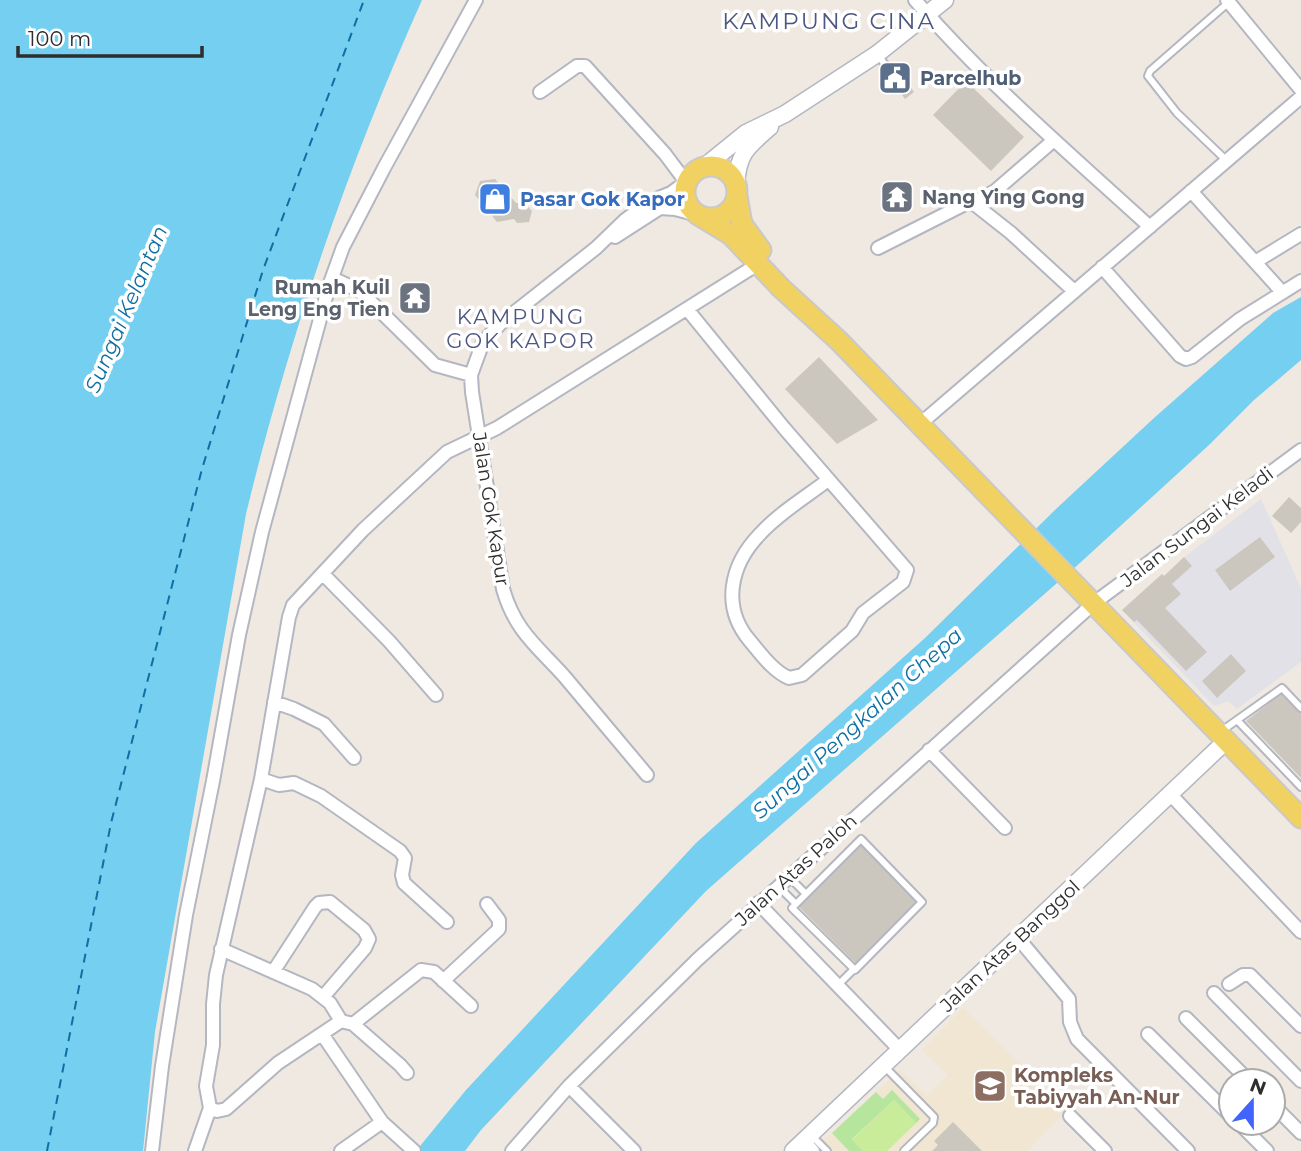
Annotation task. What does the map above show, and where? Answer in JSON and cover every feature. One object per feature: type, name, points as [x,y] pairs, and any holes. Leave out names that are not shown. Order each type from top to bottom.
[{"type":"main road","points":[[945,0],[877,54],[785,114],[746,133],[690,176],[686,183],[685,197],[692,211],[731,234],[781,288],[839,341],[1222,737],[1298,810]]},
{"type":"main road","points":[[785,114],[743,152],[737,167],[739,218],[750,237],[839,341]]},
{"type":"main road","points":[[698,215],[706,218],[723,216],[730,211],[737,191],[733,178],[720,168],[704,167]]},
{"type":"main road","name":"Jalan Atas Banggol","points":[[805,1144],[883,1066],[1170,794],[1222,737]]},
{"type":"street","points":[[152,1151],[162,1066],[186,915],[239,635],[262,532],[332,278],[344,247],[384,168],[476,0]]},
{"type":"street","points":[[915,0],[955,45],[1054,140],[1150,226]]},
{"type":"street","points":[[1228,1],[1301,90]]},
{"type":"street","points":[[540,92],[577,66],[585,66],[665,154],[686,183]]},
{"type":"street","points":[[920,424],[1301,97]]},
{"type":"street","points":[[878,248],[995,191],[1054,140]]},
{"type":"street","name":"Jalan Gok Kapur","points":[[647,775],[564,677],[523,634],[509,610],[503,589],[471,374],[483,342],[501,323],[651,201],[686,183]]},
{"type":"street","points":[[1191,191],[1282,292]]},
{"type":"street","points":[[973,203],[1011,233],[1074,291]]},
{"type":"street","name":"Jalan Gok Kapur","points":[[596,248],[660,208],[698,215]]},
{"type":"street","points":[[1255,262],[1301,234]]},
{"type":"street","points":[[195,1151],[210,1108],[206,1086],[213,1045],[214,994],[221,948],[261,779],[291,609],[363,530],[447,452],[479,437],[758,264]]},
{"type":"street","points":[[1102,267],[1180,356],[1186,359],[1240,319],[1301,281]]},
{"type":"street","points":[[332,278],[358,290],[435,365],[471,374]]},
{"type":"street","points":[[687,309],[828,481],[905,566],[907,574],[903,582],[863,613],[852,631],[802,675],[789,678],[776,669],[748,640],[732,611],[731,597],[740,564],[759,534],[828,481]]},
{"type":"street","name":"Jalan Sungai Keladi","points":[[1088,597],[1301,450]]},
{"type":"street","points":[[323,574],[389,641],[436,695]]},
{"type":"street","name":"Jalan Atas Paloh","points":[[512,1151],[569,1086],[638,1017],[758,903],[929,750],[1088,597]]},
{"type":"street","points":[[274,702],[324,724],[354,758]]},
{"type":"street","points":[[929,750],[1005,828]]},
{"type":"street","points":[[261,779],[279,785],[294,783],[321,796],[400,851],[405,858],[402,876],[404,883],[447,922]]},
{"type":"street","points":[[1170,794],[1301,932]]},
{"type":"street","points":[[273,972],[315,907],[319,903],[330,902],[364,930],[369,939],[365,948],[323,997]]},
{"type":"street","points":[[758,903],[900,1050]]},
{"type":"street","points":[[443,981],[499,929],[499,920],[487,904]]},
{"type":"street","points":[[1018,938],[1069,999],[1070,1022],[1077,1039],[1188,1151]]},
{"type":"street","points":[[221,948],[312,989],[347,1023],[407,1073]]},
{"type":"street","points":[[210,1108],[217,1111],[226,1109],[278,1063],[322,1034],[347,1023],[421,970],[430,970],[471,1006]]},
{"type":"street","points":[[1230,984],[1245,974],[1250,975],[1301,1026]]},
{"type":"street","points":[[1213,993],[1301,1081]]},
{"type":"street","points":[[1186,1018],[1235,1067]]},
{"type":"street","points":[[322,1034],[382,1122],[414,1151]]},
{"type":"street","points":[[1148,1034],[1217,1102]]},
{"type":"street","points":[[569,1086],[634,1151]]},
{"type":"street","points":[[1070,1116],[1105,1151]]},
{"type":"street","points":[[1287,1119],[1301,1133]]},
{"type":"street","points":[[341,1151],[382,1122]]},
{"type":"street","points":[[1253,1137],[1267,1151]]},
{"type":"lane","points":[[1227,161],[1177,113],[1150,79],[1149,74],[1228,1]]},
{"type":"lane","points":[[877,54],[889,70]]},
{"type":"lane","points":[[1222,737],[1237,720],[1282,688],[1301,708]]},
{"type":"lane","points":[[1237,720],[1301,787]]},
{"type":"lane","points":[[838,985],[853,970],[858,969],[920,906],[922,899],[861,839],[792,908],[853,970]]},
{"type":"lane","points":[[783,881],[805,893]]},
{"type":"lane","points":[[783,881],[795,903]]},
{"type":"lane","points":[[883,1066],[934,1117],[933,1123],[904,1151]]},
{"type":"lane","points":[[805,1144],[827,1151]]},
{"type":"shaded area","points":[[1261,499],[1301,588],[1301,662],[1237,709],[1228,701],[1214,706],[1122,610],[1162,574],[1165,576],[1187,555]]},
{"type":"shaded area","name":"Kompleks Tabiyyah An-Nur","points":[[963,1008],[1067,1110],[1027,1151],[815,1149],[900,1070],[927,1096],[948,1075],[922,1050]]},
{"type":"green space","points":[[892,1090],[920,1119],[916,1123],[894,1100],[852,1139],[863,1151],[849,1151],[832,1133],[876,1092],[883,1099]]},
{"type":"green space","points":[[894,1100],[916,1123],[887,1151],[863,1151],[852,1140]]},
{"type":"water","name":"Sungai Kelantan","points":[[0,0],[422,0],[369,125],[322,253],[281,382],[246,514],[155,1032],[143,1151],[0,1151]]},
{"type":"water","name":"Sungai Pengkalan Chepa","points":[[1301,297],[1301,360],[1254,400],[1081,562],[706,891],[481,1130],[465,1151],[416,1151],[466,1090],[696,843],[925,638],[1057,508],[1154,418],[1273,313]]},
{"type":"building","points":[[896,68],[914,92],[905,99],[887,74]]},
{"type":"building","points":[[966,81],[1024,137],[991,171],[933,115]]},
{"type":"building","name":"Pasar Gok Kapor","points":[[495,179],[516,203],[524,203],[532,211],[529,222],[517,223],[514,219],[497,222],[475,195],[480,181]]},
{"type":"building","points":[[819,357],[878,420],[837,444],[785,389]]},
{"type":"building","points":[[1289,497],[1301,508],[1301,522],[1291,533],[1272,516]]},
{"type":"building","points":[[1260,537],[1275,557],[1230,591],[1215,570]]},
{"type":"building","points":[[1184,557],[1192,566],[1172,584],[1181,594],[1165,608],[1207,652],[1186,671],[1137,620],[1134,622],[1122,610]]},
{"type":"building","points":[[1231,654],[1246,671],[1217,698],[1202,681]]},
{"type":"building","points":[[1282,693],[1301,713],[1301,778],[1246,721]]},
{"type":"building","points":[[861,844],[919,902],[856,964],[799,907]]},
{"type":"building","points":[[953,1122],[982,1151],[932,1151],[938,1145],[934,1141]]},
{"type":"ferry route","points":[[47,1151],[111,823],[202,469],[263,270],[364,0]]},
{"type":"place","name":"Parcelhub","points":[[895,78]]},
{"type":"place","name":"Nang Ying Gong","points":[[897,197]]},
{"type":"place","name":"Pasar Gok Kapor","points":[[495,199]]},
{"type":"place","name":"Rumah Kuil Leng Eng Tien","points":[[415,298]]},
{"type":"place","name":"Kompleks Tabiyyah An-Nur","points":[[990,1086]]},
{"type":"district","name":"KAMPUNG CINA","points":[[829,21]]},
{"type":"district","name":"KAMPUNG GOK KAPOR","points":[[521,328]]}]
